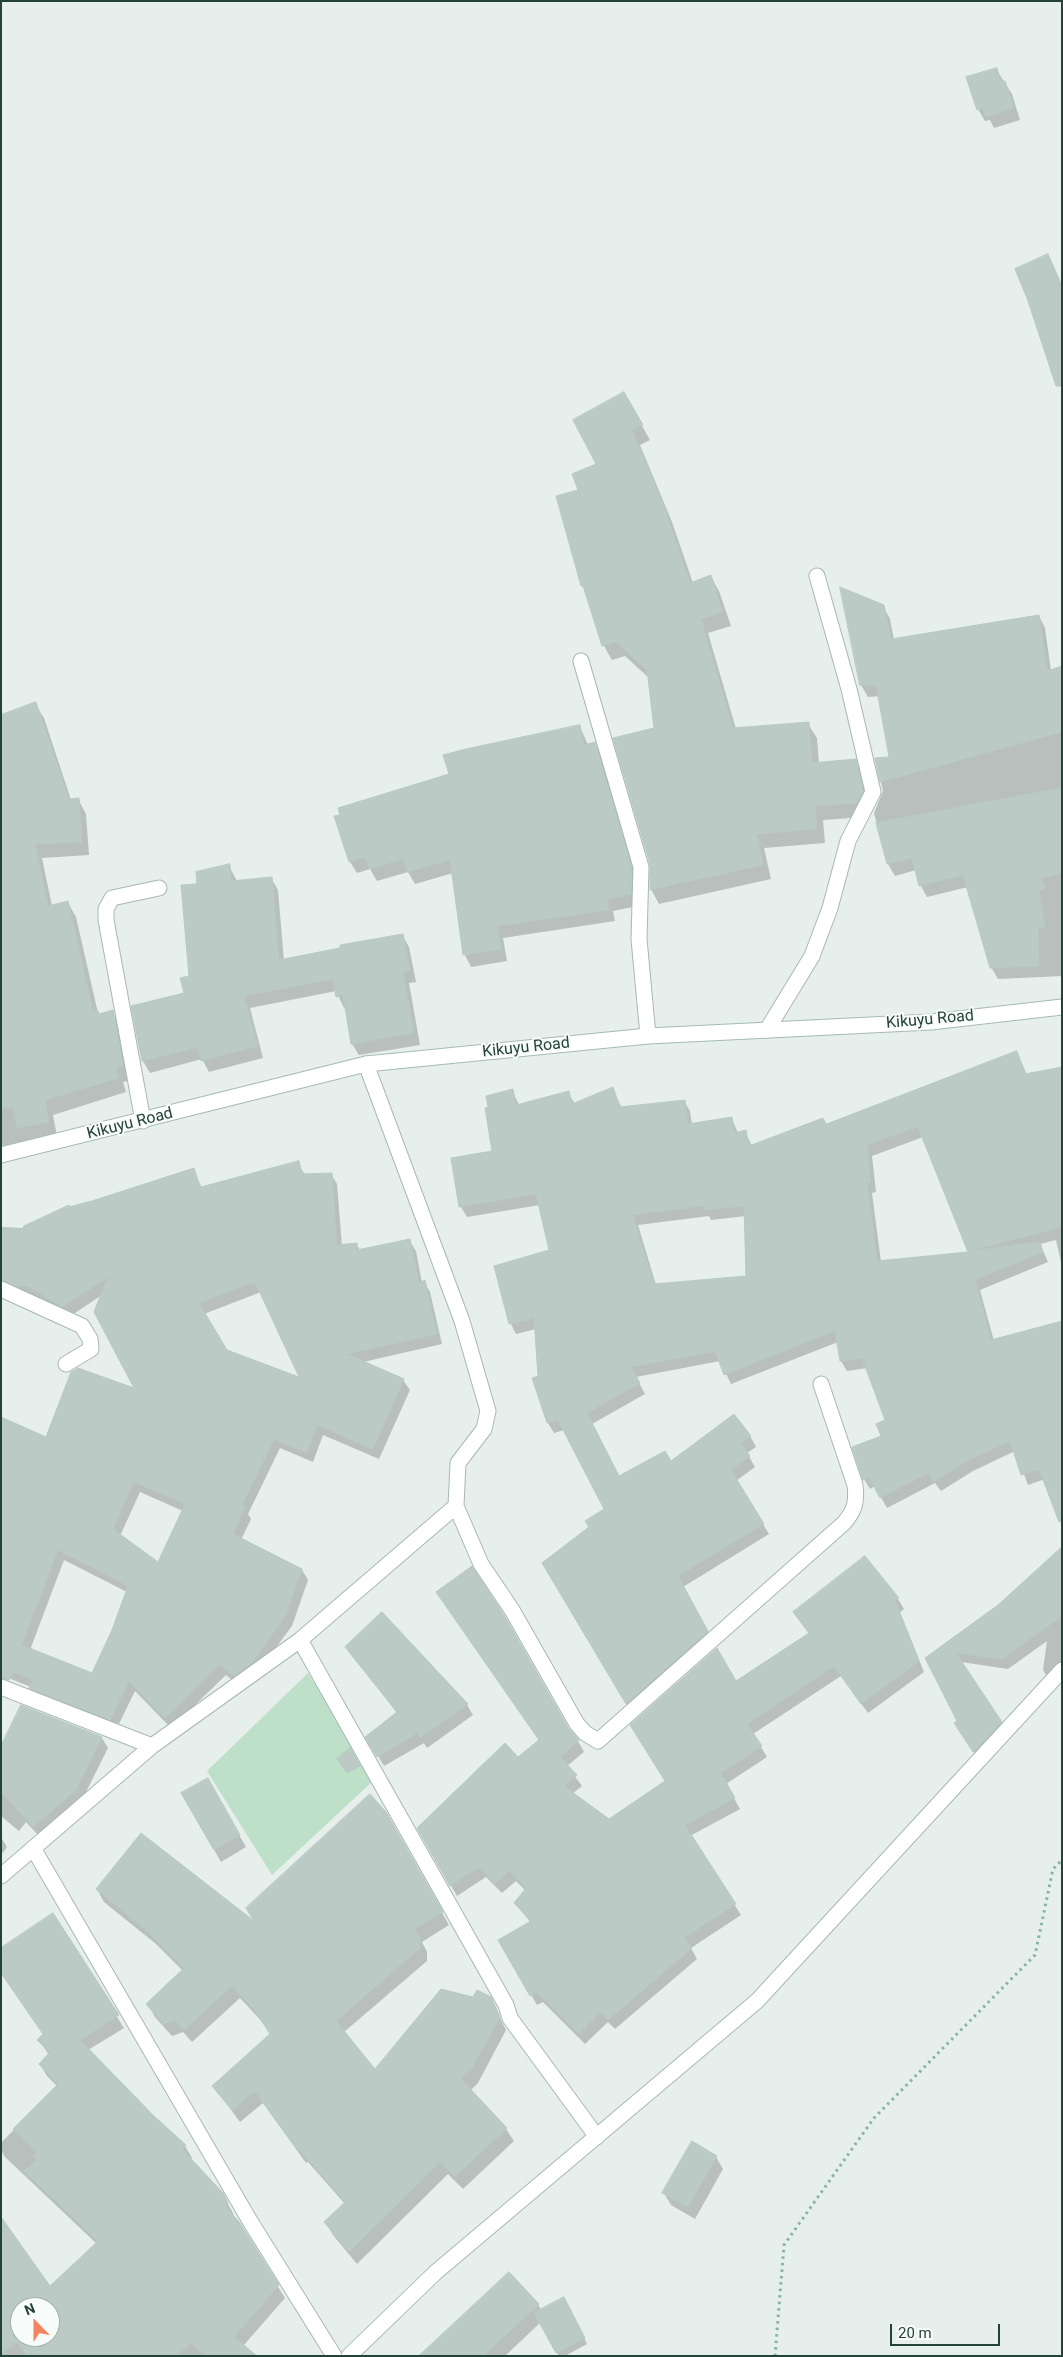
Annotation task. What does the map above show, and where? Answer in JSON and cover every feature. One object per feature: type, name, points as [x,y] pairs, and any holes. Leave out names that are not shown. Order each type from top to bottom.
[{"type":"street","points":[[767,1030],[812,956],[830,908],[848,841],[873,792],[849,689],[817,576]]},
{"type":"street","points":[[580,661],[641,867],[640,939],[648,1036]]},
{"type":"street","points":[[143,1121],[106,920],[106,909],[112,898],[158,888]]},
{"type":"street","name":"Kikuyu Road","points":[[1,1155],[366,1064],[648,1036],[931,1022],[1062,1007]]},
{"type":"street","points":[[366,1064],[462,1321],[488,1411],[484,1429],[458,1463],[456,1506],[481,1564],[512,1610],[577,1724],[585,1733],[598,1741],[844,1523],[854,1512],[857,1500],[855,1485],[821,1384]]},
{"type":"street","points":[[1,1289],[82,1326],[90,1339],[92,1349],[66,1364]]},
{"type":"street","points":[[1,1876],[152,1746],[300,1640],[456,1506]]},
{"type":"street","points":[[300,1640],[506,2005],[510,2018],[597,2138]]},
{"type":"street","points":[[349,2356],[436,2272],[757,2001],[1062,1670]]},
{"type":"street","points":[[1,1688],[152,1746]]},
{"type":"street","points":[[34,1848],[250,2221],[334,2356]]},
{"type":"path","points":[[775,2356],[784,2245],[874,2118],[1035,1955],[1053,1869],[1062,1860]]},
{"type":"green space","points":[[308,1673],[374,1780],[272,1875],[207,1771]]},
{"type":"building","points":[[997,68],[1001,82],[1005,81],[1014,108],[986,117],[983,108],[977,110],[966,77]]},
{"type":"building","points":[[1048,254],[1062,286],[1062,386],[1056,386],[1027,298],[1015,269]]},
{"type":"building","points":[[624,392],[643,425],[632,430],[664,506],[690,583],[711,575],[723,612],[701,619],[733,728],[809,722],[812,763],[856,759],[863,791],[857,803],[815,806],[817,829],[757,834],[763,865],[650,890],[650,864],[613,738],[654,728],[647,670],[616,642],[602,646],[583,586],[581,586],[556,496],[578,490],[572,474],[596,464],[573,420]]},
{"type":"building","points":[[840,587],[884,605],[891,639],[1039,615],[1047,671],[1062,666],[1062,732],[880,782],[875,758],[889,757],[876,685],[860,685]]},
{"type":"building","points":[[36,702],[69,799],[79,798],[82,842],[35,844],[48,906],[68,901],[93,1012],[98,1011],[99,1014],[113,1010],[123,1066],[116,1068],[119,1078],[45,1100],[49,1122],[17,1128],[13,1107],[1,1109],[1,715]]},
{"type":"building","points":[[580,725],[584,745],[595,742],[632,868],[631,894],[607,899],[609,910],[497,926],[501,949],[463,955],[450,860],[407,872],[403,859],[369,869],[365,857],[349,862],[334,816],[340,815],[338,808],[449,774],[443,755]]},
{"type":"building","points":[[1062,788],[1062,873],[1042,878],[1045,889],[1039,891],[1045,927],[1038,928],[1039,966],[990,968],[963,875],[919,886],[912,858],[887,864],[876,823]]},
{"type":"building","points":[[230,864],[231,881],[272,877],[279,960],[340,948],[340,945],[403,934],[410,970],[403,972],[414,1033],[351,1044],[343,995],[336,997],[333,979],[244,996],[258,1046],[201,1061],[198,1047],[142,1061],[131,1006],[184,993],[180,978],[189,976],[181,885],[197,884],[196,872]]},
{"type":"building","points":[[1017,1051],[1025,1074],[1062,1067],[1062,1227],[969,1251],[1040,1242],[1043,1252],[975,1280],[991,1340],[1062,1321],[1062,1521],[1059,1522],[1039,1469],[1021,1475],[1010,1441],[967,1461],[934,1482],[928,1473],[880,1498],[869,1477],[863,1480],[852,1447],[881,1436],[876,1424],[885,1420],[862,1358],[840,1361],[835,1331],[724,1375],[715,1351],[631,1367],[640,1383],[587,1413],[619,1476],[665,1451],[671,1461],[734,1414],[751,1436],[741,1443],[750,1456],[731,1470],[764,1524],[678,1576],[708,1631],[626,1704],[542,1563],[589,1527],[585,1521],[604,1509],[558,1420],[547,1423],[532,1378],[538,1376],[534,1318],[509,1324],[494,1266],[549,1250],[536,1194],[459,1207],[451,1158],[492,1151],[485,1108],[488,1107],[486,1096],[513,1089],[516,1105],[569,1091],[572,1104],[613,1087],[620,1107],[685,1100],[688,1124],[732,1117],[735,1133],[746,1130],[749,1146],[823,1118],[826,1124]],"holes":[[[918,1127],[968,1252],[877,1261],[867,1183],[871,1182],[867,1145]],[[703,1206],[704,1210],[744,1206],[746,1276],[654,1284],[633,1215]]]},
{"type":"building","points":[[299,1161],[302,1174],[332,1173],[337,1245],[357,1243],[357,1250],[410,1239],[419,1283],[425,1280],[437,1334],[347,1354],[404,1379],[373,1449],[317,1425],[307,1453],[274,1439],[242,1505],[245,1507],[233,1534],[302,1569],[286,1615],[251,1664],[234,1676],[220,1665],[165,1718],[129,1681],[110,1720],[29,1688],[33,1680],[13,1672],[9,1680],[1,1678],[1,1417],[46,1437],[71,1372],[78,1368],[134,1388],[94,1312],[108,1277],[62,1307],[28,1286],[16,1286],[1,1280],[1,1228],[23,1229],[24,1226],[69,1205],[69,1207],[92,1201],[194,1168],[200,1187]],"holes":[[[255,1282],[299,1377],[227,1350],[199,1303]],[[134,1482],[185,1504],[158,1562],[113,1529]],[[58,1550],[128,1586],[112,1630],[92,1673],[22,1645]]]},
{"type":"building","points":[[1062,1547],[1062,1616],[1002,1659],[956,1653],[1002,1722],[973,1752],[954,1723],[957,1721],[925,1658],[998,1605]]},
{"type":"building","points":[[865,1556],[899,1598],[895,1601],[919,1661],[861,1704],[834,1666],[747,1724],[762,1746],[721,1773],[735,1798],[685,1825],[736,1904],[684,1938],[692,1948],[608,2020],[601,2012],[579,2034],[537,1992],[530,1996],[498,1940],[531,1921],[514,1903],[526,1888],[509,1871],[495,1884],[479,1867],[450,1886],[417,1828],[505,1743],[518,1757],[539,1740],[436,1592],[472,1566],[504,1615],[569,1729],[579,1740],[560,1757],[577,1775],[564,1786],[609,1819],[665,1781],[630,1725],[717,1648],[736,1681],[809,1633],[793,1612]]},
{"type":"building","points":[[382,1612],[468,1704],[420,1738],[417,1733],[377,1757],[365,1737],[397,1712],[345,1647]]},
{"type":"building","points":[[21,1705],[102,1737],[76,1790],[33,1827],[1,1792],[1,1746]]},
{"type":"building","points":[[350,1748],[360,1766],[347,1773],[337,1759]]},
{"type":"building","points":[[208,1778],[240,1835],[214,1850],[181,1793]]},
{"type":"building","points":[[370,1794],[386,1812],[443,1912],[415,1929],[420,1938],[420,1948],[336,2021],[375,2069],[441,1989],[473,1997],[477,1990],[491,1997],[500,2017],[471,2070],[461,2079],[507,2128],[455,2177],[440,2162],[349,2252],[324,2222],[345,2202],[300,2150],[298,2151],[255,2091],[232,2110],[212,2086],[270,2034],[256,2012],[232,1986],[184,2030],[175,2020],[164,2024],[146,2004],[184,1968],[147,1931],[96,1889],[141,1833],[254,1921],[246,1908]]},
{"type":"building","points":[[53,1913],[119,2015],[80,2040],[154,2116],[186,2145],[182,2149],[223,2193],[228,2203],[225,2206],[240,2223],[279,2285],[234,2337],[257,2356],[206,2356],[191,2343],[176,2356],[27,2356],[21,2347],[60,2347],[60,2297],[10,2297],[10,2347],[1,2354],[1,2217],[50,2286],[98,2241],[24,2171],[37,2160],[33,2156],[37,2153],[13,2129],[58,2084],[39,2064],[50,2052],[37,2040],[43,2034],[1,1973],[1,1948]]},
{"type":"building","points":[[692,2141],[717,2156],[688,2207],[662,2193]]},
{"type":"building","points":[[509,2272],[539,2304],[483,2356],[419,2356]]},
{"type":"building","points":[[564,2297],[585,2338],[556,2353],[534,2313]]}]
